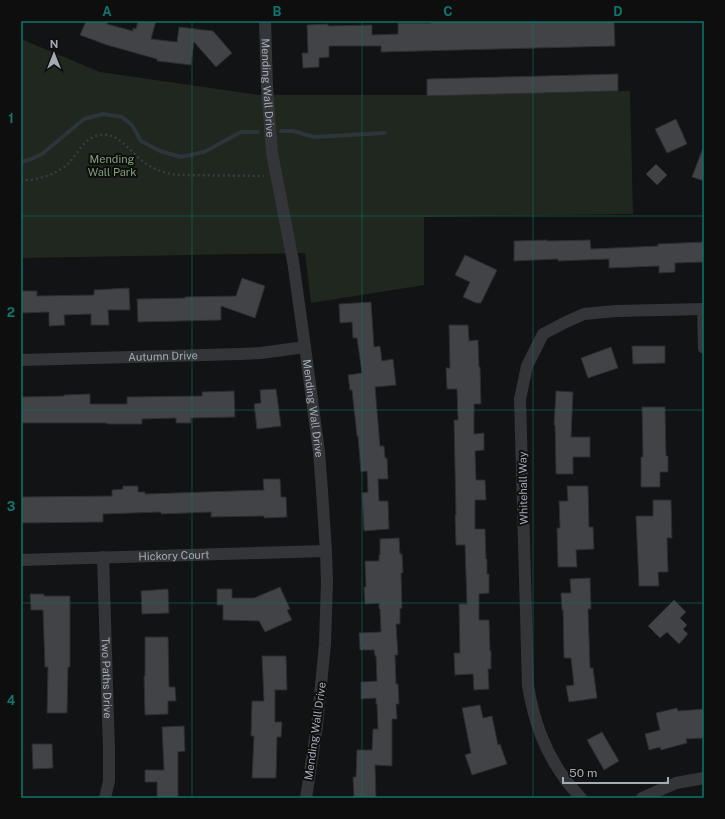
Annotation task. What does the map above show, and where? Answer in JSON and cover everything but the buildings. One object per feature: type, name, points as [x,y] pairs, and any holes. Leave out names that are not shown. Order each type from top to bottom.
[{"type":"street","name":"Mending Wall Drive","points":[[265,21],[269,120],[272,153],[293,261],[305,347],[319,452],[326,551],[327,582],[325,644],[317,726],[306,798]]},
{"type":"street","points":[[704,309],[704,348]]},
{"type":"street","name":"Whitehall Way","points":[[581,798],[565,779],[547,750],[535,722],[530,702],[528,686],[520,399],[526,366],[543,334],[584,314],[616,311],[704,309]]},
{"type":"street","name":"Autumn Drive","points":[[21,360],[240,354],[261,353],[305,347]]},
{"type":"street","name":"Hickory Court","points":[[21,560],[326,551]]},
{"type":"street","name":"Two Paths Drive","points":[[103,557],[109,750],[109,781],[105,798]]},
{"type":"street","points":[[642,798],[676,783],[704,778]]},
{"type":"path","points":[[21,180],[41,178],[59,170],[68,164],[88,140],[100,135],[106,135],[119,140],[146,164],[156,170],[169,174],[276,176]]},
{"type":"green space","name":"Mending Wall Park","points":[[21,39],[100,72],[259,95],[420,95],[630,91],[633,214],[424,217],[424,285],[311,303],[305,253],[21,258]]},
{"type":"waterway","points":[[21,162],[42,154],[84,119],[103,114],[122,117],[132,125],[141,141],[160,151],[181,157],[204,152],[241,132],[258,132]]},
{"type":"waterway","points":[[281,131],[293,131],[314,137],[385,133]]}]
